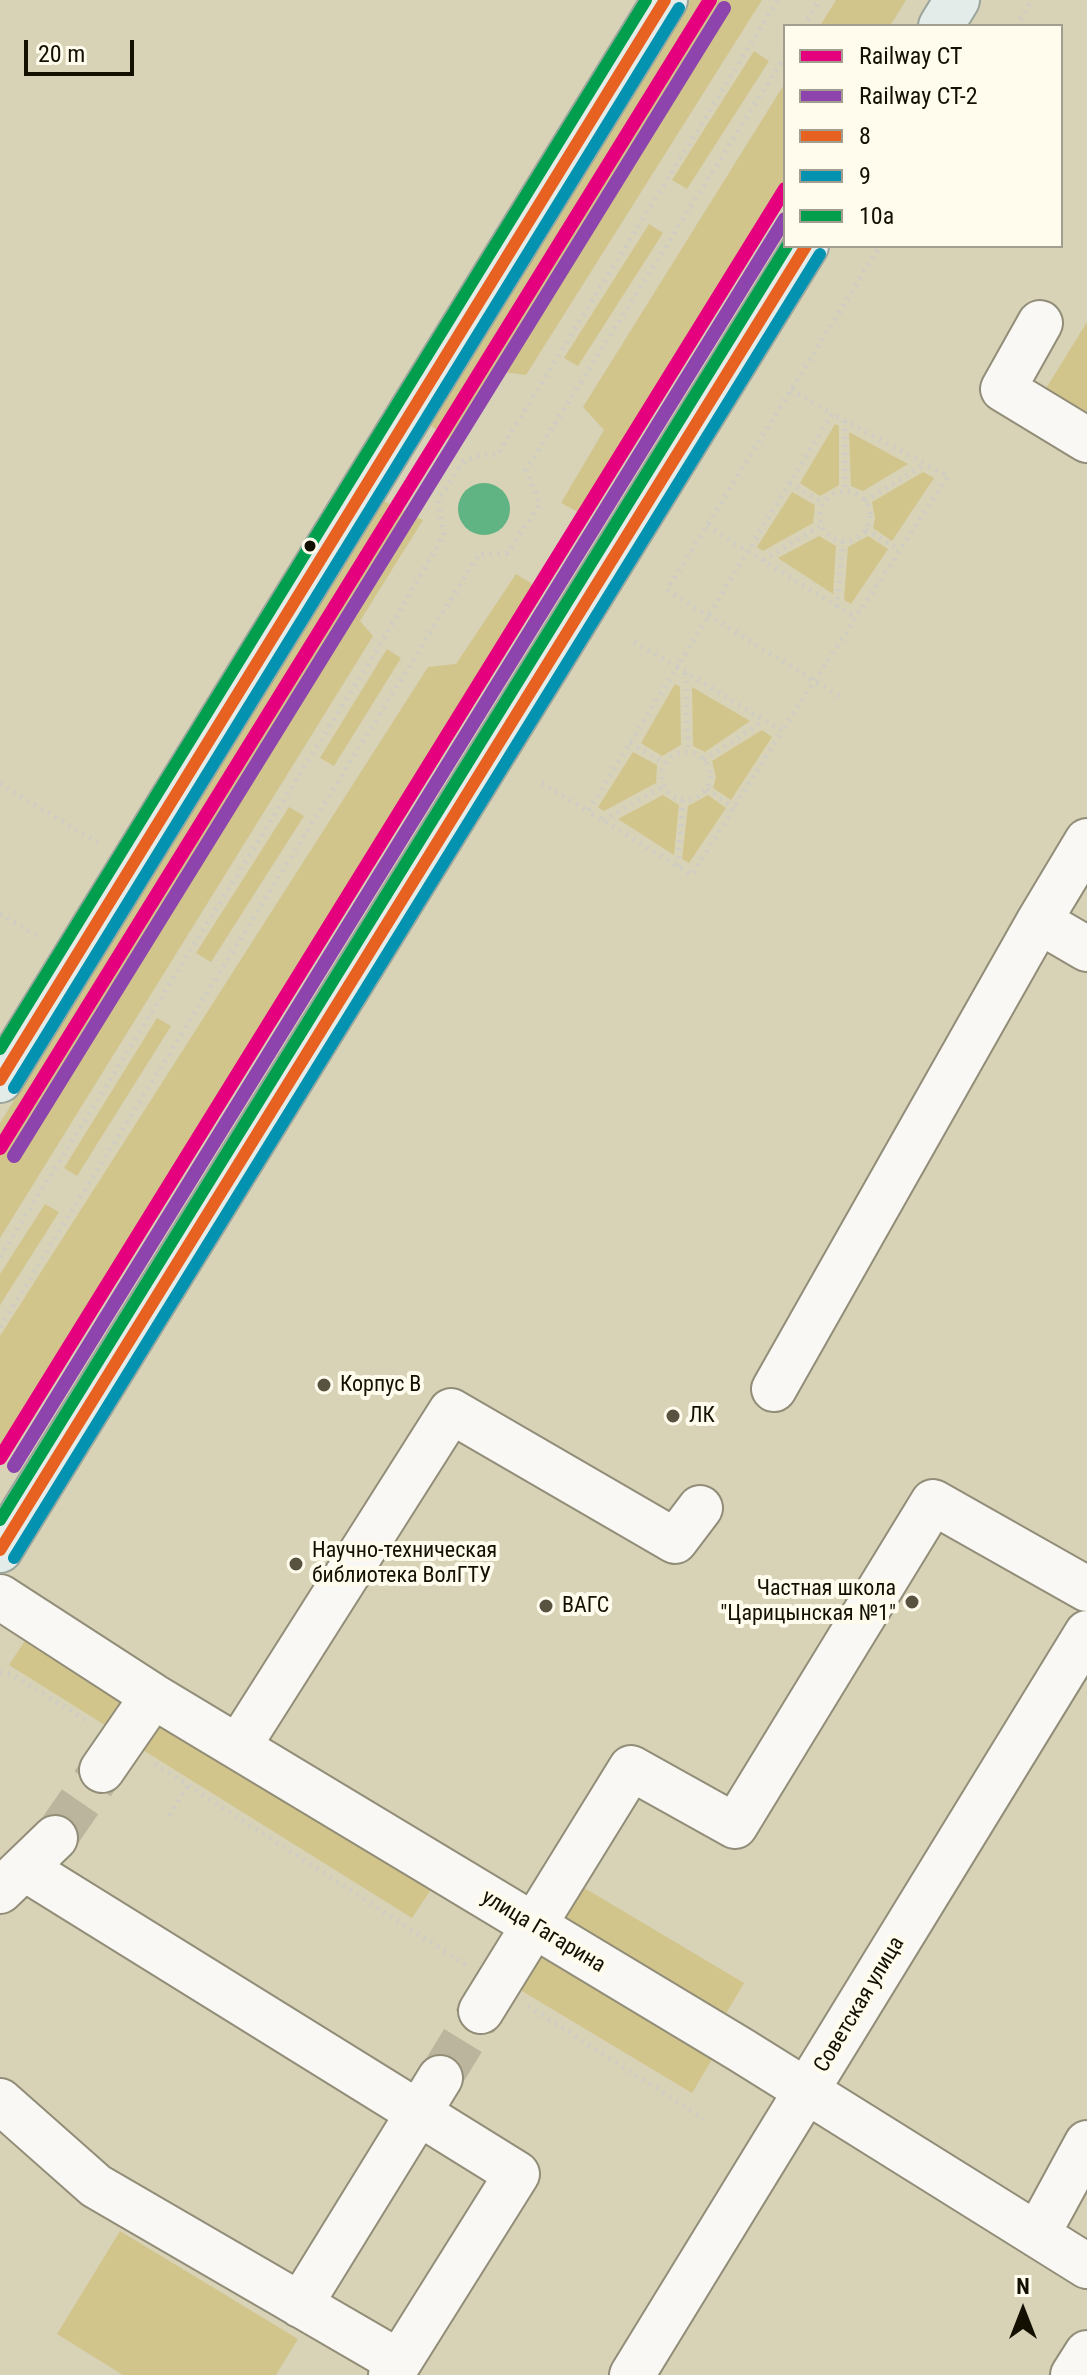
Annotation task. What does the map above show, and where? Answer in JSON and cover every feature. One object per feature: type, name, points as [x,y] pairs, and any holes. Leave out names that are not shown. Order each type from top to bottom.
[{"type":"main road","points":[[0,1080],[665,0]]},
{"type":"main road","points":[[942,24],[957,0]]},
{"type":"main road","points":[[0,1550],[805,248]]},
{"type":"street","points":[[1040,323],[1003,389],[1087,440]]},
{"type":"street","points":[[774,1389],[1087,841]]},
{"type":"street","points":[[1039,921],[1087,949]]},
{"type":"street","points":[[238,1747],[451,1411],[675,1541],[700,1508]]},
{"type":"street","points":[[489,1998],[631,1768],[735,1826],[933,1502],[1087,1589]]},
{"type":"street","name":"улица Гагарина","points":[[0,1597],[153,1696],[807,2092],[1087,2266]]},
{"type":"street","name":"Советская улица","points":[[632,2375],[1087,1633]]},
{"type":"street","points":[[112,1756],[153,1696]]},
{"type":"street","points":[[0,2101],[96,2186],[300,2305],[395,2369],[517,2174],[430,2095],[12,1880],[55,1838]]},
{"type":"street","points":[[300,2305],[430,2095]]},
{"type":"street","points":[[1037,2235],[1087,2143]]},
{"type":"street","points":[[1073,2375],[1087,2353]]},
{"type":"path","points":[[0,1257],[371,659],[444,535],[438,501],[464,461],[480,455],[497,455],[778,0]]},
{"type":"path","points":[[804,24],[820,0]]},
{"type":"path","points":[[1017,24],[1032,0]]},
{"type":"path","points":[[0,1327],[479,554],[507,553],[540,504],[526,470],[783,59]]},
{"type":"path","points":[[839,696],[667,590],[879,248]]},
{"type":"path","points":[[542,783],[692,875],[813,680],[948,476],[791,390]]},
{"type":"path","points":[[588,811],[832,414]]},
{"type":"path","points":[[845,421],[845,491]]},
{"type":"path","points":[[865,501],[925,464]]},
{"type":"path","points":[[790,483],[823,503]]},
{"type":"path","points":[[845,491],[857,494],[865,501],[870,519],[860,536],[843,540],[832,537],[822,525],[819,512],[829,496],[845,491]]},
{"type":"path","points":[[763,560],[822,525]]},
{"type":"path","points":[[707,526],[855,617]]},
{"type":"path","points":[[866,529],[899,550]]},
{"type":"path","points":[[837,607],[843,540]]},
{"type":"path","points":[[634,642],[782,731]]},
{"type":"path","points":[[686,673],[688,752]]},
{"type":"path","points":[[704,760],[764,721]]},
{"type":"path","points":[[630,743],[665,763]]},
{"type":"path","points":[[688,752],[704,760],[710,771],[707,789],[692,800],[673,797],[664,786],[661,772],[665,763],[671,757],[688,752]]},
{"type":"path","points":[[0,784],[102,845]]},
{"type":"path","points":[[603,820],[664,786]]},
{"type":"path","points":[[707,789],[734,808]]},
{"type":"path","points":[[678,866],[683,800]]},
{"type":"path","points":[[0,914],[43,940]]},
{"type":"path","points":[[0,1673],[11,1674],[112,1756],[188,1785],[489,1998],[704,2119]]},
{"type":"path","points":[[169,1815],[188,1785]]},
{"type":"shaded area","points":[[690,0],[762,0],[526,375],[503,372],[456,443],[428,424]]},
{"type":"shaded area","points":[[836,0],[906,0],[891,24],[821,24]]},
{"type":"shaded area","points":[[754,51],[769,61],[687,189],[672,180]]},
{"type":"shaded area","points":[[783,86],[783,200],[671,384],[582,514],[561,503],[604,430],[583,407]]},
{"type":"shaded area","points":[[649,224],[663,233],[578,366],[564,358]]},
{"type":"shaded area","points":[[1087,322],[1087,427],[1040,398]]},
{"type":"shaded area","points":[[835,424],[839,426],[839,485],[820,496],[800,483]]},
{"type":"shaded area","points":[[849,432],[908,464],[863,491],[851,486]]},
{"type":"shaded area","points":[[923,472],[934,478],[892,541],[873,528],[872,502]]},
{"type":"shaded area","points":[[484,483],[502,491],[510,509],[502,527],[484,535],[466,527],[458,509],[466,491]]},
{"type":"shaded area","points":[[792,492],[815,505],[813,523],[763,551],[757,547]]},
{"type":"shaded area","points":[[382,500],[423,520],[360,621],[373,636],[0,1238],[0,1123]]},
{"type":"shaded area","points":[[819,536],[836,546],[833,594],[778,558]]},
{"type":"shaded area","points":[[868,536],[888,549],[851,604],[844,600],[848,547]]},
{"type":"shaded area","points":[[516,574],[544,591],[0,1457],[0,1336],[428,667],[456,664]]},
{"type":"shaded area","points":[[387,649],[401,658],[334,766],[320,758]]},
{"type":"shaded area","points":[[675,684],[680,687],[681,745],[662,756],[641,743]]},
{"type":"shaded area","points":[[692,687],[750,721],[705,752],[693,746]]},
{"type":"shaded area","points":[[762,730],[772,737],[731,800],[713,788],[716,777],[712,761]]},
{"type":"shaded area","points":[[633,752],[657,765],[656,783],[604,811],[598,807]]},
{"type":"shaded area","points":[[663,795],[679,805],[674,855],[618,819]]},
{"type":"shaded area","points":[[708,795],[726,808],[689,863],[682,859],[688,806]]},
{"type":"shaded area","points":[[289,807],[304,816],[211,962],[196,953]]},
{"type":"shaded area","points":[[157,1018],[171,1026],[77,1176],[64,1168]]},
{"type":"shaded area","points":[[45,1204],[59,1212],[0,1305],[0,1274]]},
{"type":"shaded area","points":[[28,1636],[135,1703],[116,1732],[9,1665]]},
{"type":"shaded area","points":[[157,1711],[434,1885],[412,1918],[135,1745]]},
{"type":"shaded area","points":[[571,1880],[744,1983],[720,2024],[546,1921]]},
{"type":"shaded area","points":[[532,1940],[717,2051],[692,2093],[507,1982]]},
{"type":"shaded area","points":[[120,2231],[298,2339],[276,2375],[123,2375],[57,2334]]},
{"type":"tunnel","points":[[55,1838],[102,1770]]},
{"type":"tunnel","points":[[440,2078],[481,2011]]},
{"type":"rail line","name":"СТ","points":[[0,1148],[710,0]]},
{"type":"rail line","name":"СТ-2","points":[[14,1156],[724,8]]},
{"type":"rail line","name":"СТ","points":[[0,1458],[783,192]]},
{"type":"rail line","name":"СТ-2","points":[[14,1466],[783,222]]},
{"type":"transit line","name":"10а","points":[[0,1049],[646,0]]},
{"type":"transit line","name":"8","points":[[0,1080],[665,0]]},
{"type":"transit line","name":"9","points":[[14,1088],[679,8]]},
{"type":"transit line","name":"10а","points":[[0,1520],[786,248]]},
{"type":"transit line","name":"8","points":[[0,1550],[805,248]]},
{"type":"transit line","name":"9","points":[[14,1558],[820,254]]},
{"type":"place","name":"Корпус В","points":[[324,1385]]},
{"type":"place","name":"ЛК","points":[[673,1416]]},
{"type":"place","name":"Научно-техническая библиотека ВолГТУ","points":[[296,1564]]},
{"type":"place","name":"Частная школа \"Царицынская №1\"","points":[[912,1602]]},
{"type":"place","name":"ВАГС","points":[[546,1606]]}]
